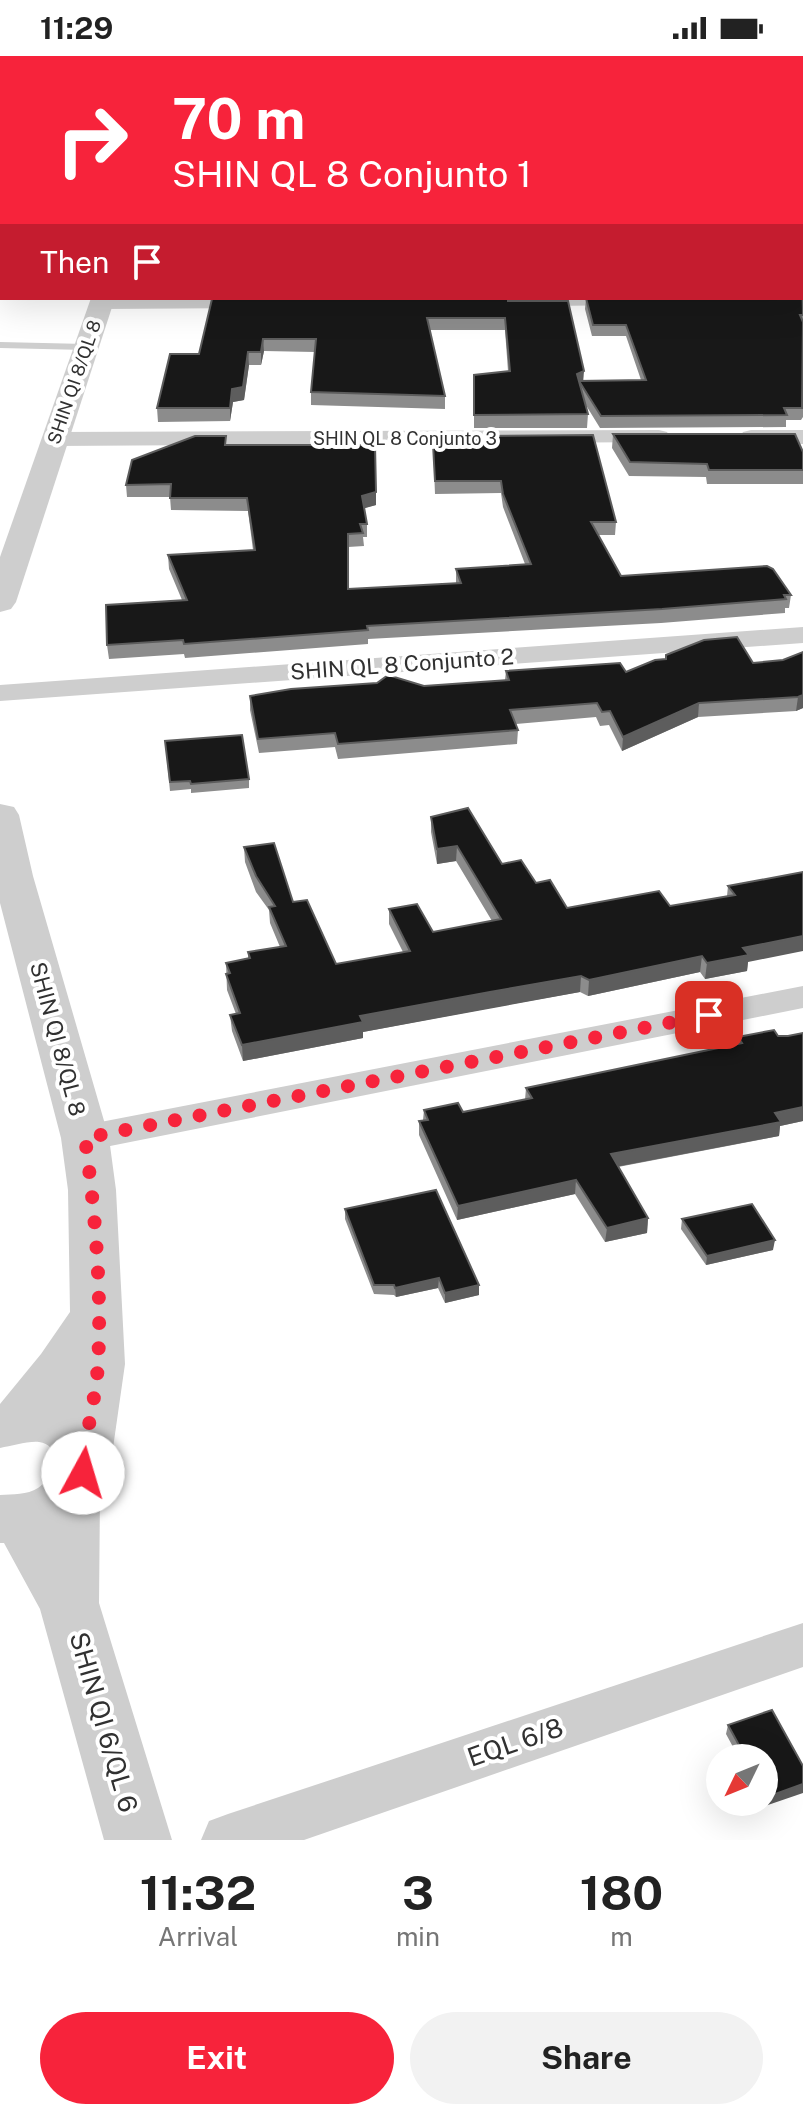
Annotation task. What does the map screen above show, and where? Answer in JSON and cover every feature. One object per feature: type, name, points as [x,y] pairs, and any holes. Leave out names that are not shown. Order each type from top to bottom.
[{"type":"street","points":[[102,300],[270,302]]},
{"type":"street","name":"SHIN QI 8/QL 8","points":[[0,602],[102,300]]},
{"type":"street","points":[[440,301],[549,300]]},
{"type":"street","name":"SHIN QL 8 Conjunto 3","points":[[55,439],[676,437]]},
{"type":"street","points":[[723,437],[803,437]]},
{"type":"street","name":"SHIN QL 8 Conjunto 2","points":[[0,693],[803,635]]},
{"type":"street","name":"SHIN QI 8/QL 8","points":[[0,815],[13,876],[85,1138],[92,1190],[98,1364],[44,1496]]},
{"type":"street","points":[[85,1138],[803,997]]},
{"type":"street","points":[[10,1422],[97,1313]]},
{"type":"street","name":"SHIN QI 6/QL 6","points":[[10,1422],[48,1420],[71,1432],[44,1496],[69,1604],[138,1840]]},
{"type":"street","name":"EQL 6/8","points":[[228,1840],[803,1645]]},
{"type":"lane","points":[[0,345],[86,347]]},
{"type":"building","points":[[212,300],[568,301],[584,371],[577,374],[588,414],[474,415],[474,375],[510,371],[505,318],[427,318],[445,396],[311,392],[316,339],[263,339],[261,352],[248,352],[243,387],[232,389],[230,408],[157,408],[170,354],[199,354]]},
{"type":"building","points":[[587,300],[803,300],[803,315],[800,315],[803,322],[802,408],[784,408],[787,415],[601,416],[579,381],[646,380],[626,325],[593,325]]},
{"type":"building","points":[[613,434],[795,434],[803,452],[803,470],[709,470],[707,464],[630,462]]},
{"type":"building","points":[[593,435],[616,522],[591,522],[621,576],[767,566],[773,569],[791,595],[784,595],[786,599],[367,626],[368,630],[184,644],[183,640],[107,645],[106,605],[187,600],[168,555],[255,550],[247,498],[170,498],[171,484],[126,485],[132,460],[195,436],[226,436],[225,445],[375,445],[376,492],[362,496],[367,524],[360,524],[363,533],[348,534],[348,589],[461,583],[456,569],[531,564],[503,494],[501,481],[435,481],[433,444],[474,444],[474,436]]},
{"type":"building","points":[[737,637],[753,663],[783,660],[803,652],[803,695],[699,703],[623,737],[610,711],[602,712],[597,703],[510,710],[518,730],[338,744],[335,733],[258,739],[250,696],[291,689],[377,683],[388,675],[424,686],[509,680],[506,671],[620,663],[626,672],[655,660],[666,659],[666,655],[704,640]]},
{"type":"building","points":[[242,735],[249,779],[191,784],[190,781],[170,782],[165,741]]},
{"type":"building","points":[[468,808],[502,864],[521,860],[536,883],[550,880],[567,908],[659,891],[670,906],[735,895],[728,886],[803,872],[803,936],[743,948],[749,955],[707,963],[702,956],[589,980],[581,976],[490,992],[360,1016],[363,1022],[242,1045],[230,1015],[240,1013],[226,974],[230,973],[226,963],[250,958],[248,952],[286,946],[269,907],[275,906],[256,876],[244,847],[274,843],[293,902],[307,900],[336,964],[410,951],[389,909],[417,904],[433,932],[501,919],[457,846],[437,849],[431,817]]},
{"type":"building","points":[[774,1030],[778,1036],[803,1033],[803,1107],[775,1113],[781,1122],[611,1154],[648,1218],[607,1228],[576,1180],[458,1206],[419,1121],[428,1120],[424,1110],[458,1103],[463,1112],[532,1098],[526,1088],[742,1043],[738,1037]]},
{"type":"building","points":[[436,1190],[479,1285],[445,1293],[439,1278],[395,1288],[394,1285],[374,1285],[345,1209]]},
{"type":"building","points":[[752,1204],[775,1240],[707,1256],[682,1219]]},
{"type":"building","points":[[772,1710],[803,1766],[803,1784],[778,1793],[778,1744],[738,1744],[728,1725]]},
{"type":"route","points":[[83,1473],[98,1364],[97,1268],[85,1138],[709,1015]]}]
